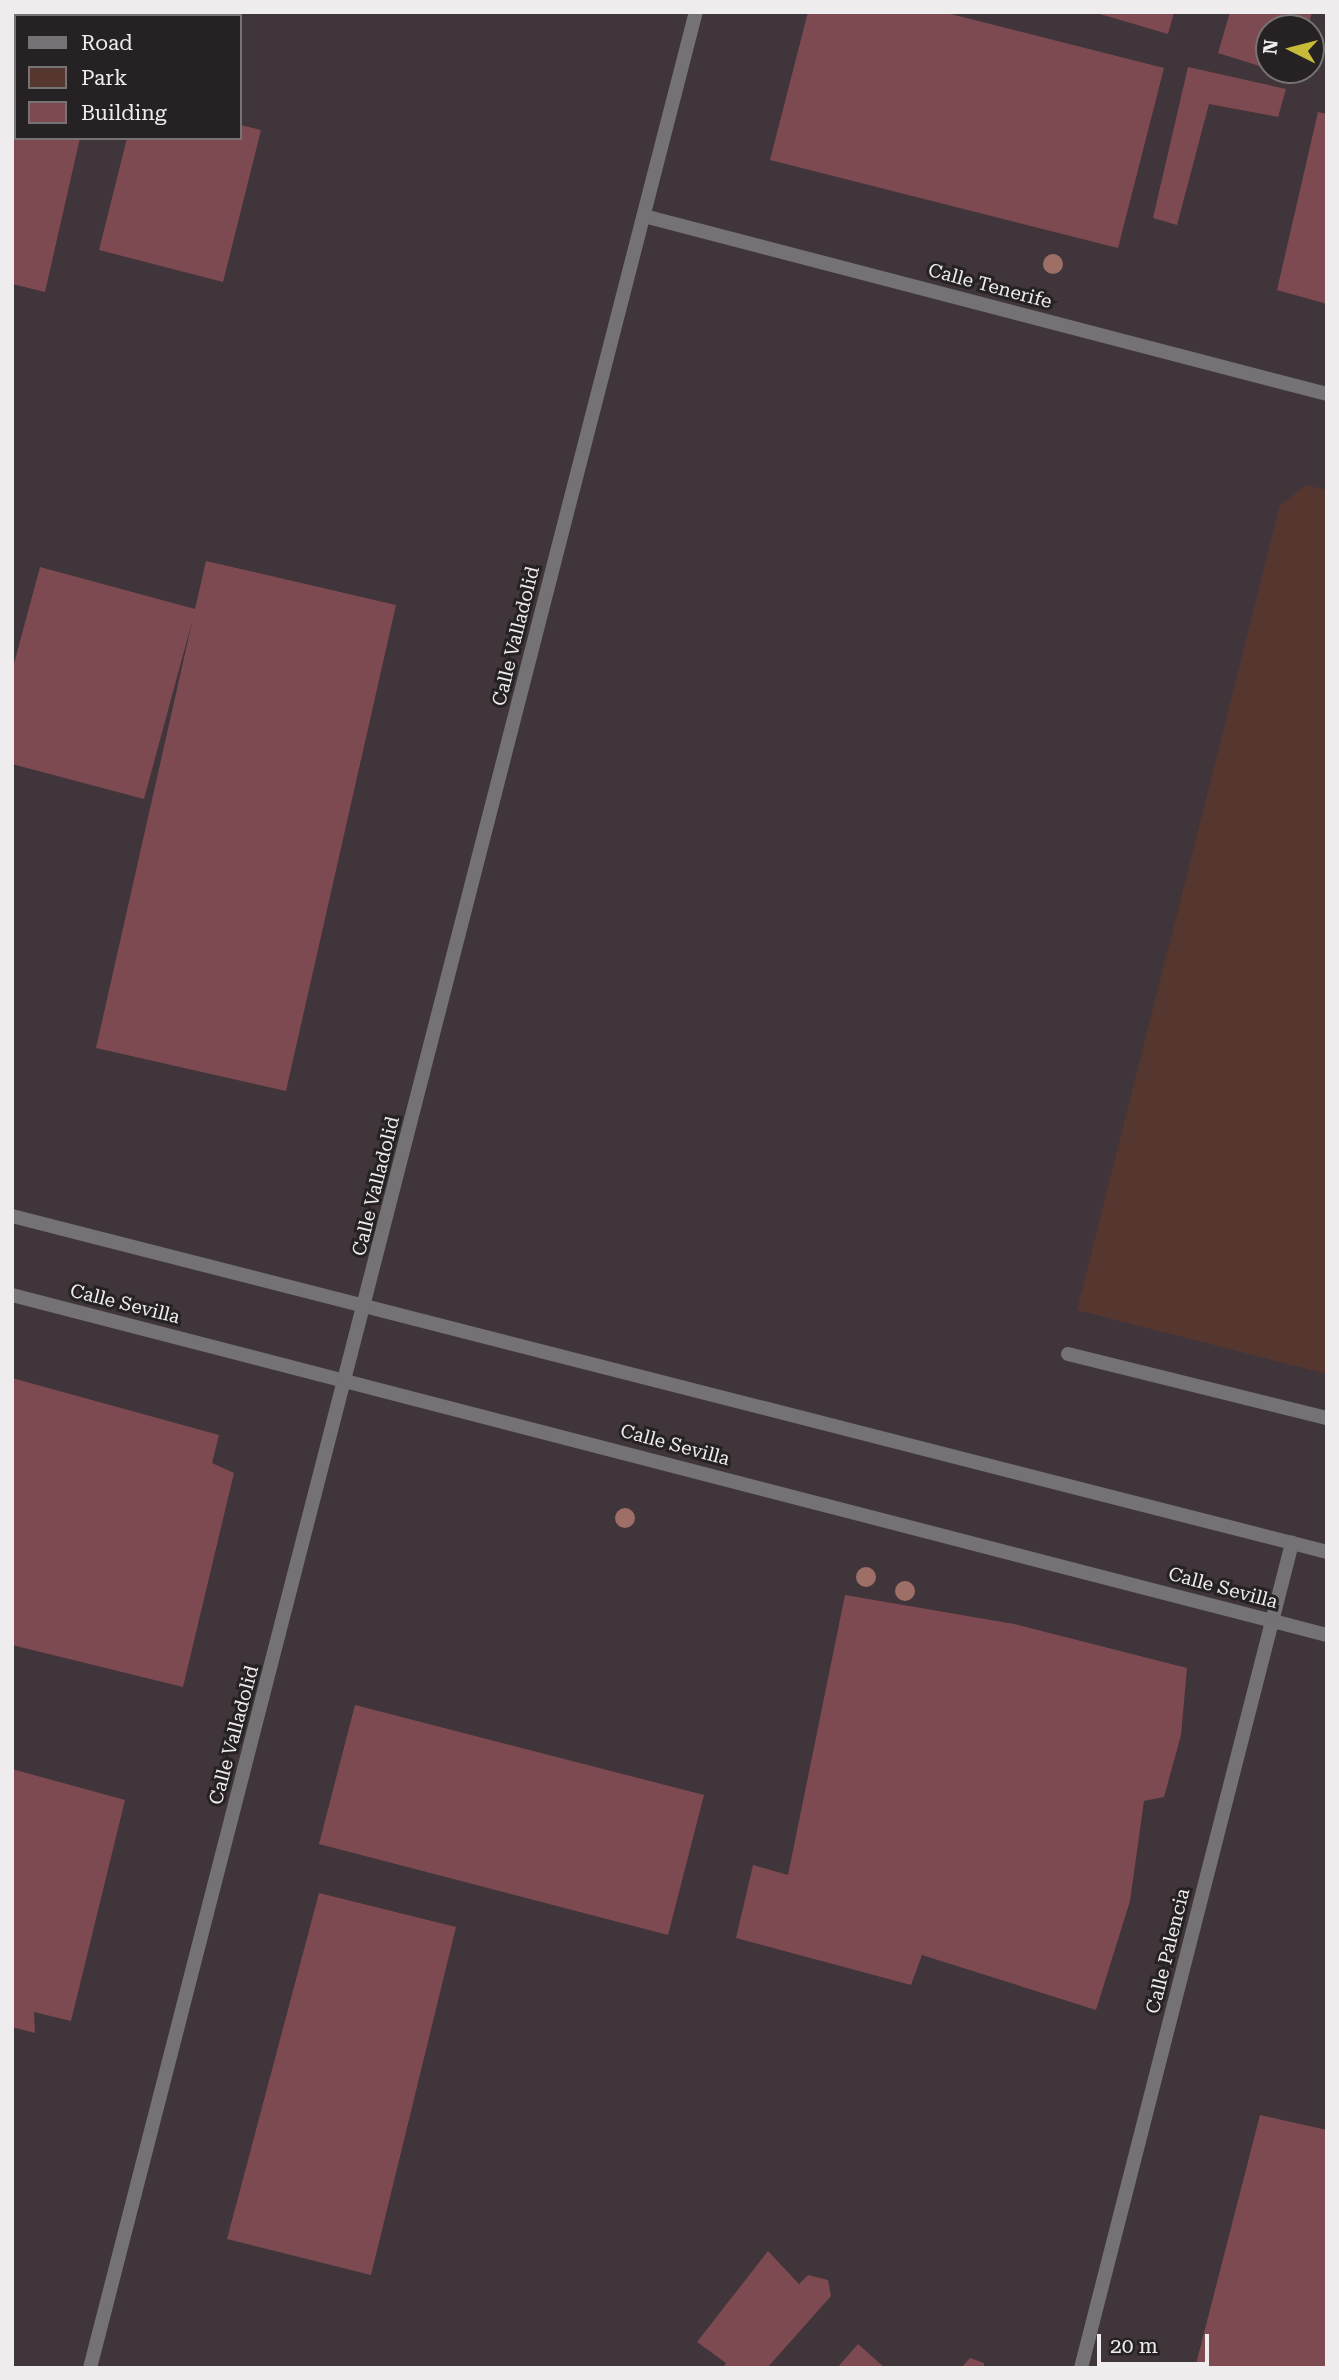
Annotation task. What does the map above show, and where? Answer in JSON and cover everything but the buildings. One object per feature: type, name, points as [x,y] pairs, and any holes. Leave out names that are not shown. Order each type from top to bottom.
[{"type":"street","name":"Calle Valladolid","points":[[90,2368],[347,1379],[696,12]]},
{"type":"street","name":"Calle Tenerife","points":[[644,216],[1327,394]]},
{"type":"street","points":[[12,1216],[1327,1552]]},
{"type":"street","name":"Calle Sevilla","points":[[12,1295],[347,1379],[1327,1635]]},
{"type":"street","points":[[1069,1354],[1327,1418]]},
{"type":"street","name":"Calle Palencia","points":[[1082,2368],[1292,1543]]},
{"type":"shaded area","points":[[12,12],[1327,12],[1327,2368],[12,2368]]},
{"type":"green space","points":[[1306,485],[1327,490],[1327,1374],[1077,1310],[1280,505]]}]
